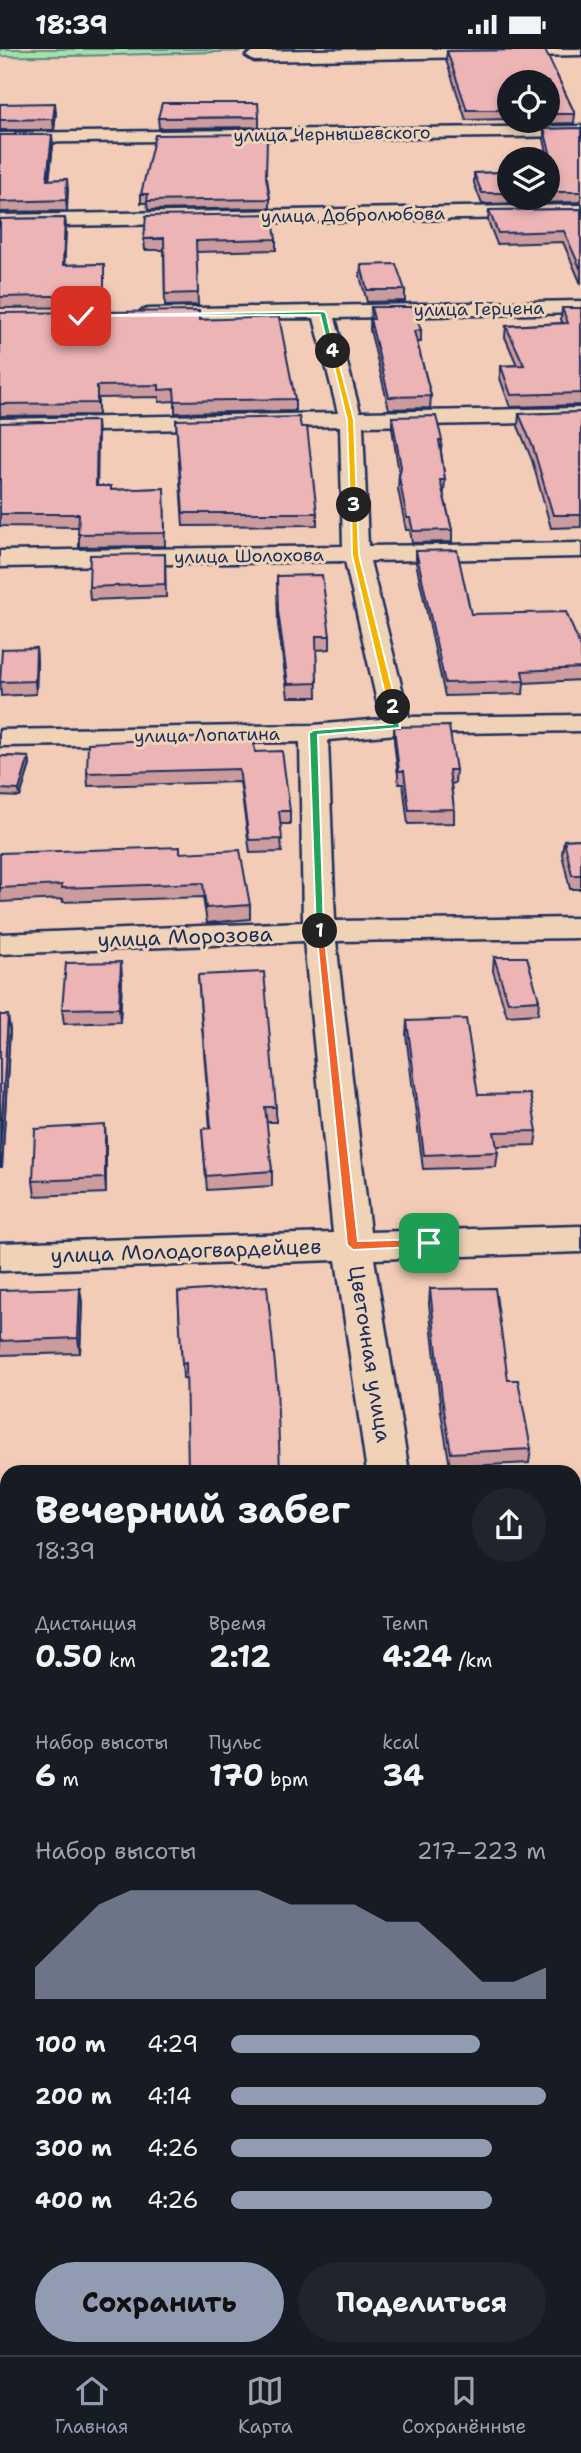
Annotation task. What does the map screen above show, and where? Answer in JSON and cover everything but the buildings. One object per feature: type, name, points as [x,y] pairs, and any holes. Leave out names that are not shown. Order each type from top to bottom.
[{"type":"street","points":[[254,56],[581,50]]},
{"type":"street","name":"улица Чернышевского","points":[[0,138],[581,131]]},
{"type":"street","name":"улица Добролюбова","points":[[0,221],[581,211]]},
{"type":"street","name":"улица Герцена","points":[[134,315],[581,307]]},
{"type":"street","points":[[323,313],[351,420],[356,555],[397,726]]},
{"type":"street","points":[[0,426],[581,415]]},
{"type":"street","name":"улица Шолохова","points":[[0,559],[581,550]]},
{"type":"street","name":"улица Лопатина","points":[[0,738],[314,733],[397,726],[581,723]]},
{"type":"street","name":"Цветочная улица","points":[[314,733],[320,931],[353,1245],[387,1465]]},
{"type":"street","name":"улица Морозова","points":[[0,944],[320,931],[581,928]]},
{"type":"street","name":"улица Молодогвардейцев","points":[[0,1257],[581,1238]]},
{"type":"green space","points":[[0,49],[335,49],[0,56]]},
{"type":"route","points":[[81,316],[323,313],[351,420],[356,555],[397,726],[314,733],[320,931],[353,1245],[429,1243]]}]
